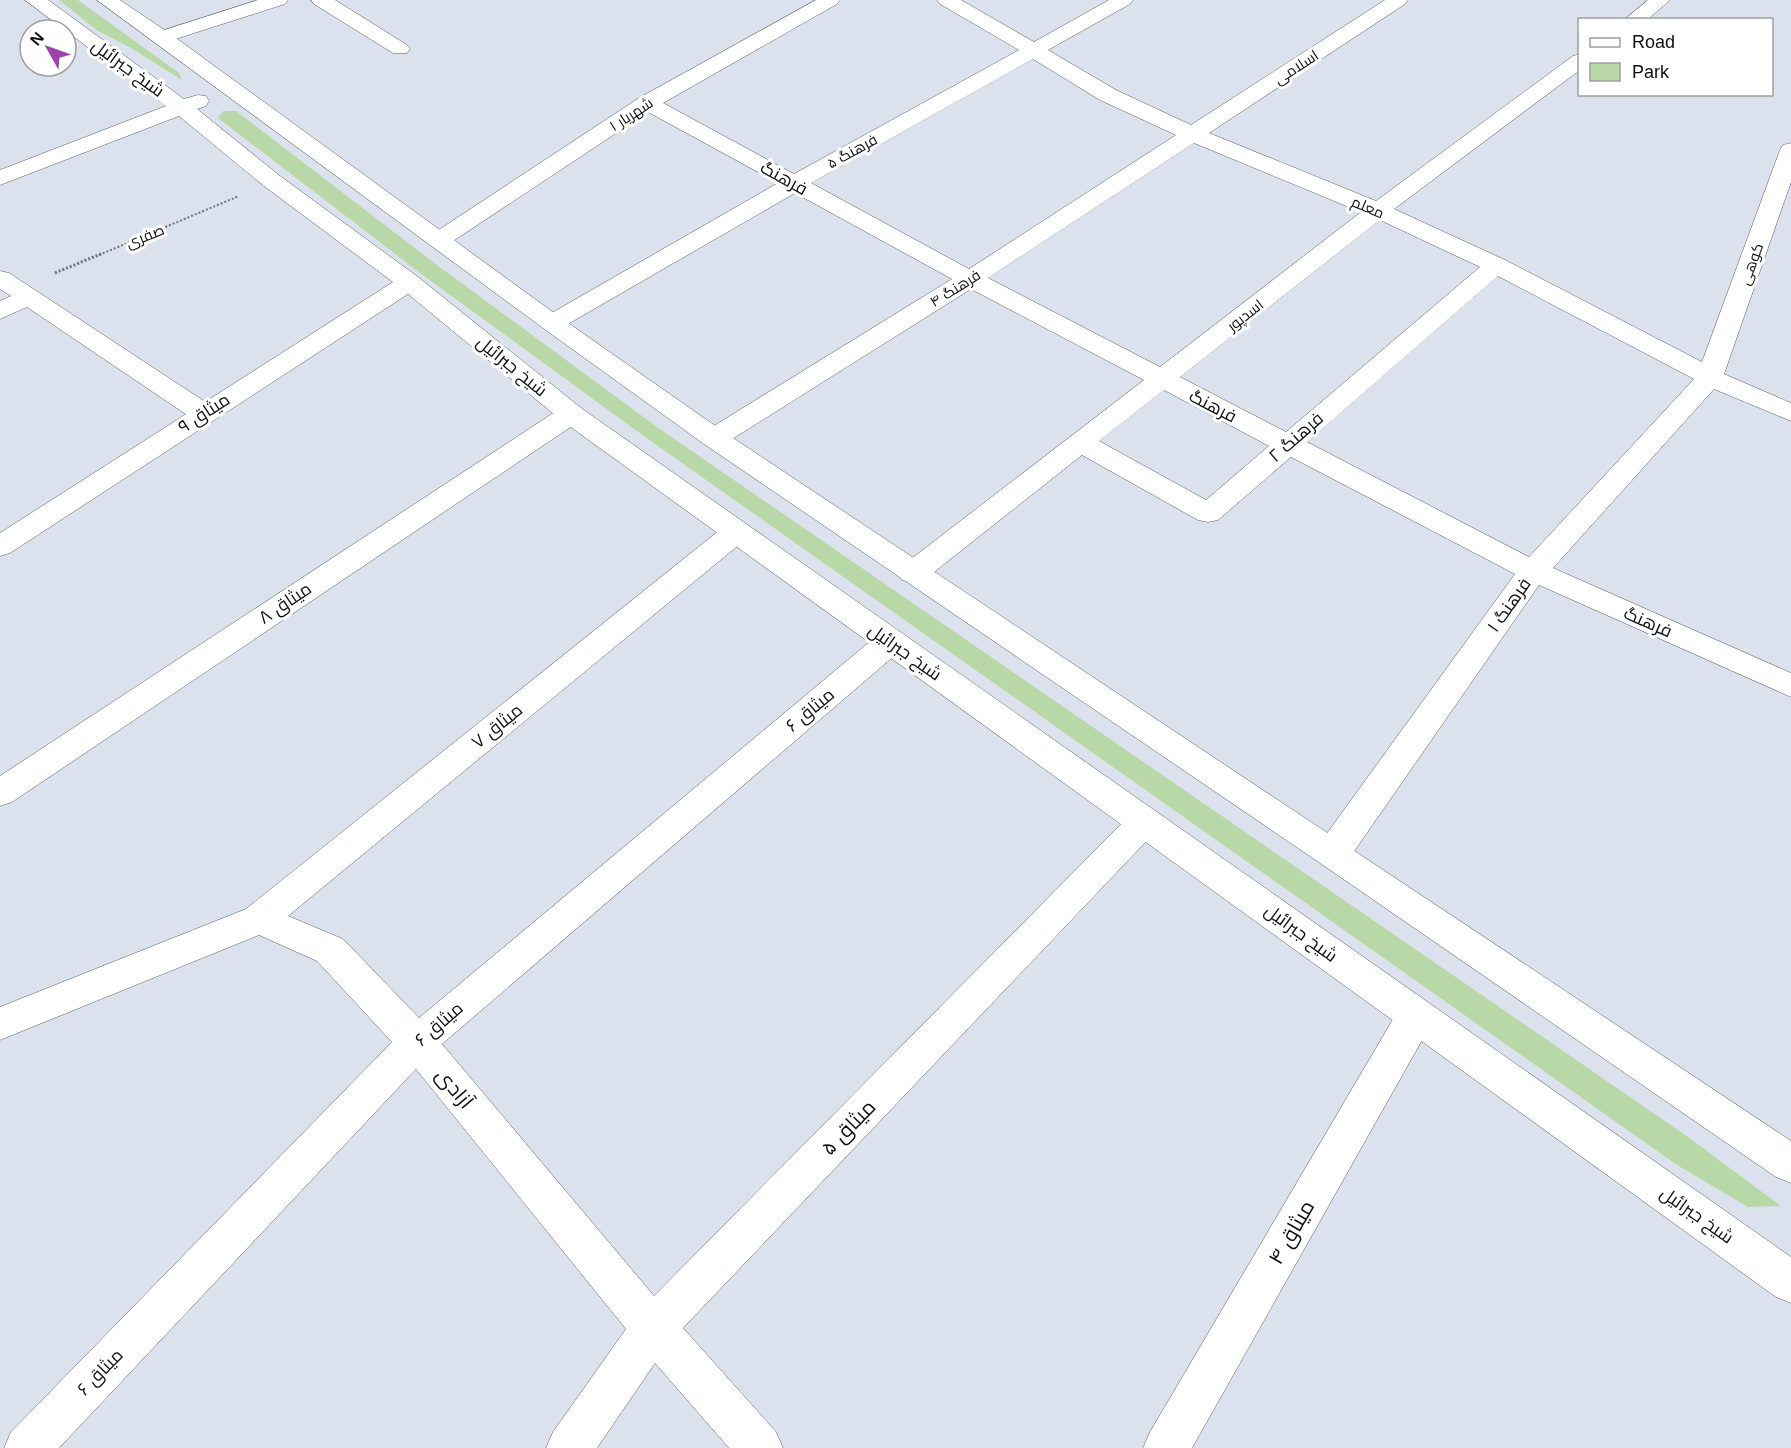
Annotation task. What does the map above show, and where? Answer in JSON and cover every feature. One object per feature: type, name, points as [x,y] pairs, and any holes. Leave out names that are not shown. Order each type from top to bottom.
[{"type":"street","name":"شیخ جبرائیل","points":[[35,0],[181,107],[272,181],[409,282],[571,414],[1791,1282]]},
{"type":"street","points":[[108,0],[714,438],[1333,853],[1791,1164]]},
{"type":"street","points":[[162,37],[278,0]]},
{"type":"street","points":[[321,0],[400,49]]},
{"type":"street","name":"شهریار ۱","points":[[439,240],[647,103],[830,0]]},
{"type":"street","name":"معلم","points":[[947,0],[1108,94],[1194,135],[1378,210],[1496,265],[1710,377],[1791,413]]},
{"type":"street","name":"فرهنگ ۵","points":[[552,323],[795,183],[1123,0]]},
{"type":"street","name":"اسلامی","points":[[1194,135],[1398,0]]},
{"type":"street","points":[[1637,18],[1660,0]]},
{"type":"street","name":"اسدپور","points":[[913,573],[1162,381],[1378,210],[1578,61]]},
{"type":"street","points":[[0,178],[231,89]]},
{"type":"street","name":"فرهنگ","points":[[647,103],[1162,381],[1533,571],[1791,686]]},
{"type":"street","name":"فرهنگ ۴","points":[[714,438],[970,279],[1194,135]]},
{"type":"street","name":"کوهی","points":[[1710,377],[1791,150]]},
{"type":"street","name":"فرهنگ ۲","points":[[1080,442],[1208,513],[1496,265]]},
{"type":"street","name":"میثاق ۹","points":[[0,546],[409,282]]},
{"type":"street","points":[[0,311],[15,288],[203,413]]},
{"type":"street","name":"فرهنگ ۱","points":[[1333,853],[1533,571],[1710,377]]},
{"type":"street","name":"میثاق ۸","points":[[0,793],[571,414]]},
{"type":"street","name":"میثاق ۷","points":[[259,919],[736,532]]},
{"type":"street","name":"میثاق ۶","points":[[27,1448],[417,1042],[890,642]]},
{"type":"street","name":"میثاق ۵","points":[[568,1448],[653,1328],[1145,821]]},
{"type":"street","points":[[0,1024],[259,919]]},
{"type":"street","name":"آزادی","points":[[259,919],[330,950],[417,1042],[653,1328],[760,1448]]},
{"type":"street","name":"میثاق ۴","points":[[1166,1448],[1416,1015]]},
{"type":"path","name":"صفری","points":[[15,288],[192,217],[272,181]]},
{"type":"green space","points":[[59,0],[78,0],[179,73],[182,80],[131,48],[98,31]]},
{"type":"green space","points":[[223,111],[236,111],[437,265],[657,427],[1688,1137],[1781,1206],[1748,1207],[1677,1165],[641,434],[420,273],[218,118]]}]
